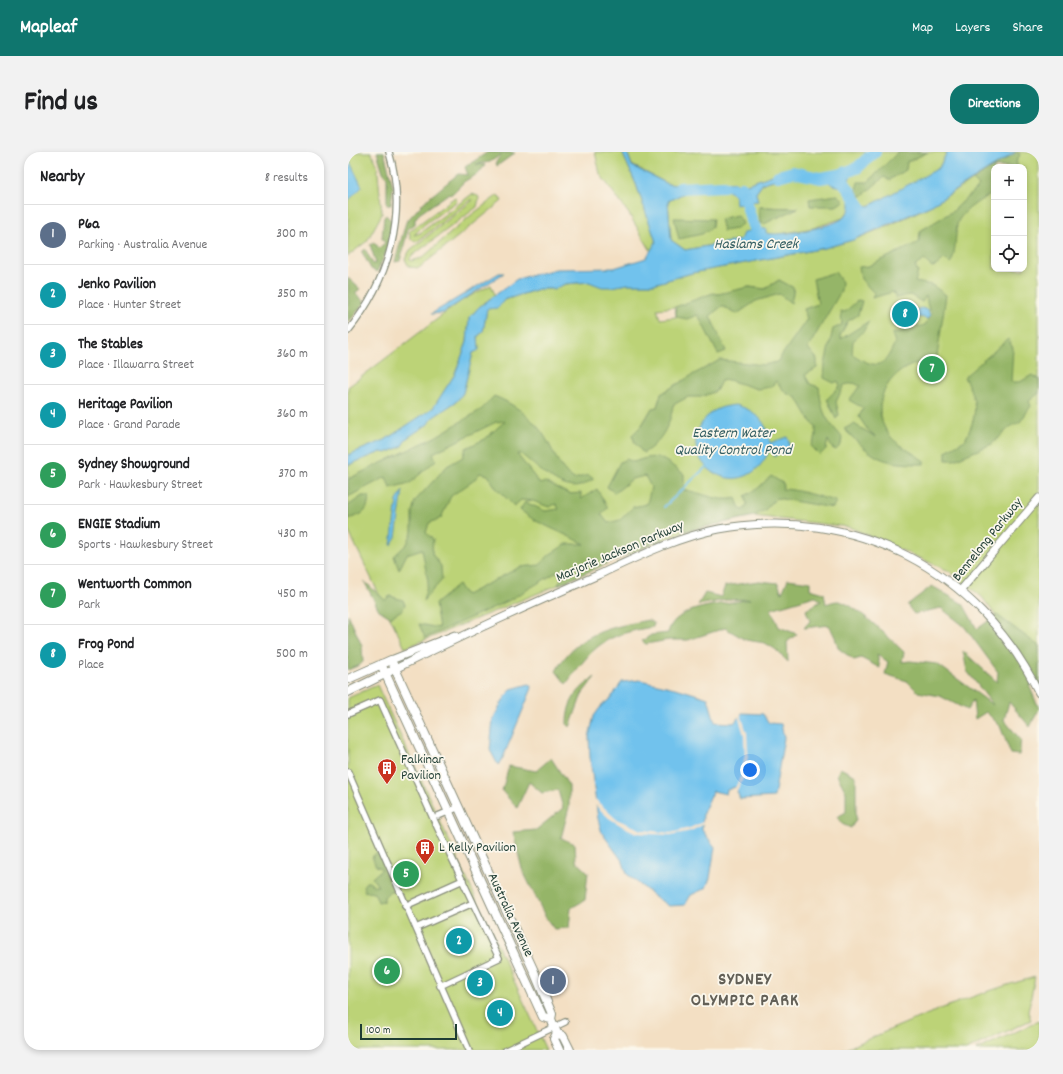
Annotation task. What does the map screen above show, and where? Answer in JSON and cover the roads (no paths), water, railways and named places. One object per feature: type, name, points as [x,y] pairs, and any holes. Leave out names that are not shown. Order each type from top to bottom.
[{"type":"main road","points":[[348,679],[391,660]]},
{"type":"main road","name":"Australia Avenue","points":[[391,660],[457,808],[533,969],[552,1014],[550,1019],[555,1030],[563,1036],[570,1050]]},
{"type":"main road","name":"Australia Avenue","points":[[381,664],[543,1017],[550,1019]]},
{"type":"main road","points":[[348,692],[395,669]]},
{"type":"main road","name":"Australia Avenue","points":[[555,1030],[554,1039],[559,1050]]},
{"type":"street","points":[[348,331],[377,286],[389,258],[394,239],[397,222],[397,190],[389,152]]},
{"type":"street","name":"Bennelong Parkway","points":[[1039,498],[961,590],[1003,634],[1022,661],[1039,693]]},
{"type":"street","name":"Marjorie Jackson Parkway","points":[[395,669],[495,620],[670,543],[718,529],[751,524],[811,526],[843,532],[870,540],[910,557],[933,570],[961,590]]},
{"type":"street","name":"Marjorie Jackson Parkway","points":[[391,660],[495,620]]},
{"type":"street","points":[[348,714],[380,700],[436,817],[473,903],[500,958],[440,986]]},
{"type":"street","points":[[348,772],[351,785],[416,928],[469,1050]]},
{"type":"street","points":[[436,817],[457,808]]},
{"type":"street","points":[[405,906],[463,880]]},
{"type":"street","points":[[416,928],[473,903]]},
{"type":"street","points":[[506,1050],[555,1030],[565,1022]]},
{"type":"water","name":"Haslams Creek","points":[[622,152],[627,152],[632,166],[668,184],[697,187],[668,201],[671,240],[685,250],[740,240],[743,233],[755,228],[766,229],[766,233],[782,234],[836,222],[843,218],[850,209],[850,200],[869,206],[939,168],[947,152],[1016,152],[997,164],[991,164],[991,168],[932,205],[853,240],[825,248],[692,273],[654,284],[628,284],[602,287],[589,282],[565,284],[554,289],[539,289],[504,300],[498,308],[487,309],[483,332],[478,336],[479,350],[473,353],[463,393],[457,401],[432,418],[428,424],[407,438],[401,447],[386,453],[381,452],[348,465],[348,455],[385,440],[433,408],[455,374],[467,342],[469,318],[479,307],[517,279],[556,269],[614,268],[646,258],[656,242],[636,184]]},
{"type":"water","points":[[348,158],[362,187],[348,201]]},
{"type":"water","points":[[855,165],[849,180],[843,187],[832,185],[823,176]]},
{"type":"water","points":[[787,170],[793,172],[791,175],[763,183],[756,193],[758,201],[736,204],[735,196],[727,189],[706,189],[713,183],[735,182],[741,186]]},
{"type":"water","points":[[499,273],[504,273],[443,313],[431,314]]},
{"type":"water","points":[[912,308],[915,310],[921,308],[928,310],[930,315],[927,319],[908,315],[903,311]]},
{"type":"water","name":"Eastern Water Quality Control Pond","points":[[736,405],[743,407],[760,418],[769,436],[770,443],[787,437],[789,441],[789,452],[780,452],[774,457],[775,451],[769,451],[758,468],[744,477],[729,478],[716,474],[704,465],[697,452],[696,438],[702,423],[709,415],[726,406]]},
{"type":"water","points":[[403,490],[396,537],[391,545],[397,501]]},
{"type":"water","points":[[640,680],[679,689],[708,698],[715,722],[734,723],[742,713],[763,714],[768,723],[781,724],[784,738],[774,797],[740,799],[735,787],[727,790],[726,794],[713,791],[703,813],[702,830],[715,847],[710,878],[706,888],[691,895],[685,905],[669,906],[627,874],[623,862],[602,833],[598,819],[590,758],[589,737],[594,716],[602,705],[610,699],[622,682]]},
{"type":"water","points":[[529,684],[532,688],[502,760],[498,765],[490,750],[493,719],[511,689]]},
{"type":"waterway","points":[[778,176],[793,172],[820,178],[839,175],[857,168],[875,152]]},
{"type":"waterway","points":[[839,175],[861,208],[867,214]]},
{"type":"waterway","points":[[680,188],[724,186]]},
{"type":"waterway","points":[[742,187],[752,222],[765,240]]},
{"type":"waterway","points":[[664,507],[706,467]]},
{"type":"place","name":"Frog Pond","points":[[905,314]]},
{"type":"place","name":"Wentworth Common","points":[[932,369]]},
{"type":"place","name":"Falkinar Pavilion","points":[[387,785]]},
{"type":"place","name":"L Kelly Pavilion","points":[[425,865]]},
{"type":"place","name":"Sydney Showground","points":[[406,874]]},
{"type":"place","name":"Jenko Pavilion","points":[[459,941]]},
{"type":"place","name":"ENGIE Stadium","points":[[387,971]]},
{"type":"place","name":"P6a","points":[[553,981]]},
{"type":"place","name":"The Stables","points":[[480,983]]},
{"type":"place","name":"Heritage Pavilion","points":[[500,1013]]},
{"type":"district","name":"SYDNEY OLYMPIC PARK","points":[[745,990]]}]
